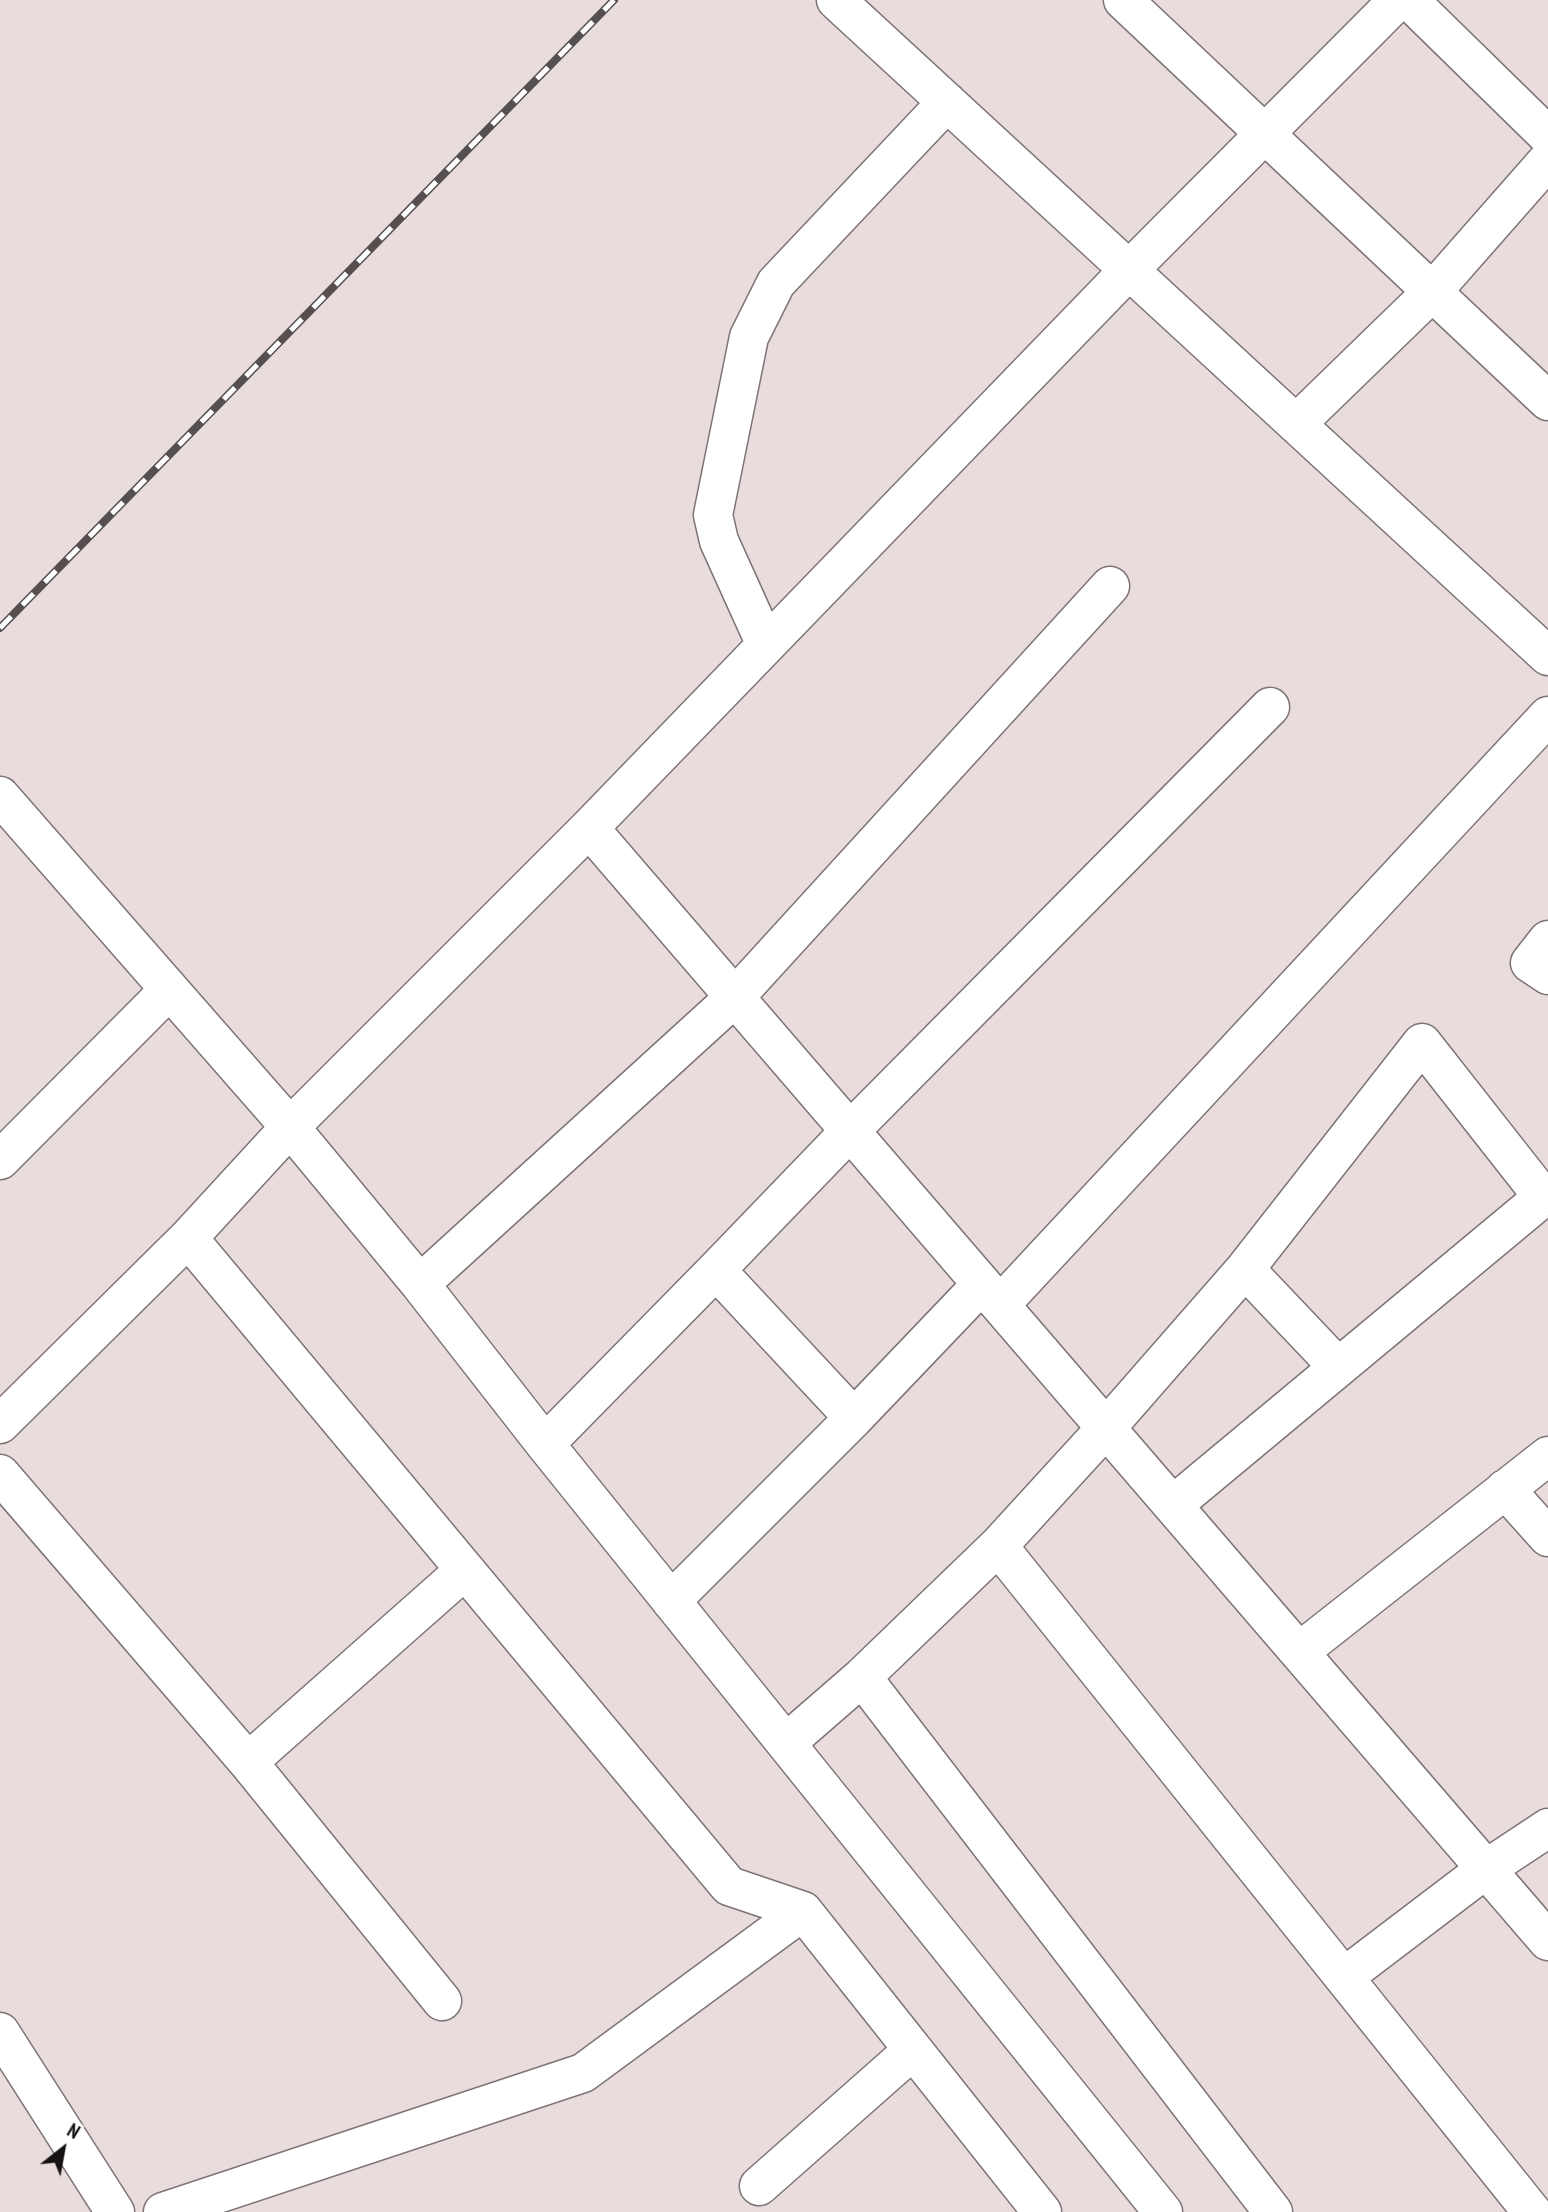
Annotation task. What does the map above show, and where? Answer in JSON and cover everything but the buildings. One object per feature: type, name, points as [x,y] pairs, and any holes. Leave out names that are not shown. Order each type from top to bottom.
[{"type":"street","points":[[836,0],[1548,656]]},
{"type":"street","points":[[1123,0],[1548,401]]},
{"type":"street","points":[[0,1424],[188,1238],[290,1127],[589,828],[1129,270],[1398,0]]},
{"type":"street","points":[[1409,0],[1548,136]]},
{"type":"street","points":[[766,645],[719,541],[713,515],[749,337],[776,283],[947,102]]},
{"type":"street","points":[[1296,424],[1432,292],[1548,160]]},
{"type":"street","points":[[420,1284],[735,997],[1110,586]]},
{"type":"street","points":[[545,1444],[1269,707]]},
{"type":"street","points":[[671,1601],[854,1418],[991,1295],[1548,716]]},
{"type":"street","points":[[0,796],[290,1127],[420,1284],[545,1444],[1163,2212]]},
{"type":"street","points":[[589,828],[1548,1941]]},
{"type":"street","points":[[1548,940],[1530,963],[1548,975]]},
{"type":"street","points":[[0,1160],[169,990]]},
{"type":"street","points":[[786,1743],[862,1677],[998,1546],[1245,1269],[1422,1043],[1546,1195],[1172,1505]]},
{"type":"street","points":[[188,1238],[729,1886],[803,1911],[913,2050],[1033,2209]]},
{"type":"street","points":[[1245,1269],[1338,1367]]},
{"type":"street","points":[[716,1270],[854,1418]]},
{"type":"street","points":[[1299,1652],[1548,1456]]},
{"type":"street","points":[[0,1474],[248,1762],[442,2001]]},
{"type":"street","points":[[1505,1489],[1548,1537]]},
{"type":"street","points":[[998,1546],[1532,2212]]},
{"type":"street","points":[[248,1762],[465,1570]]},
{"type":"street","points":[[862,1677],[1273,2212]]},
{"type":"street","points":[[1344,1977],[1486,1869],[1548,1828]]},
{"type":"street","points":[[163,2212],[583,2073],[803,1911]]},
{"type":"street","points":[[0,2032],[115,2212]]},
{"type":"street","points":[[759,2186],[913,2050]]},
{"type":"railway","points":[[0,628],[614,0]]}]
